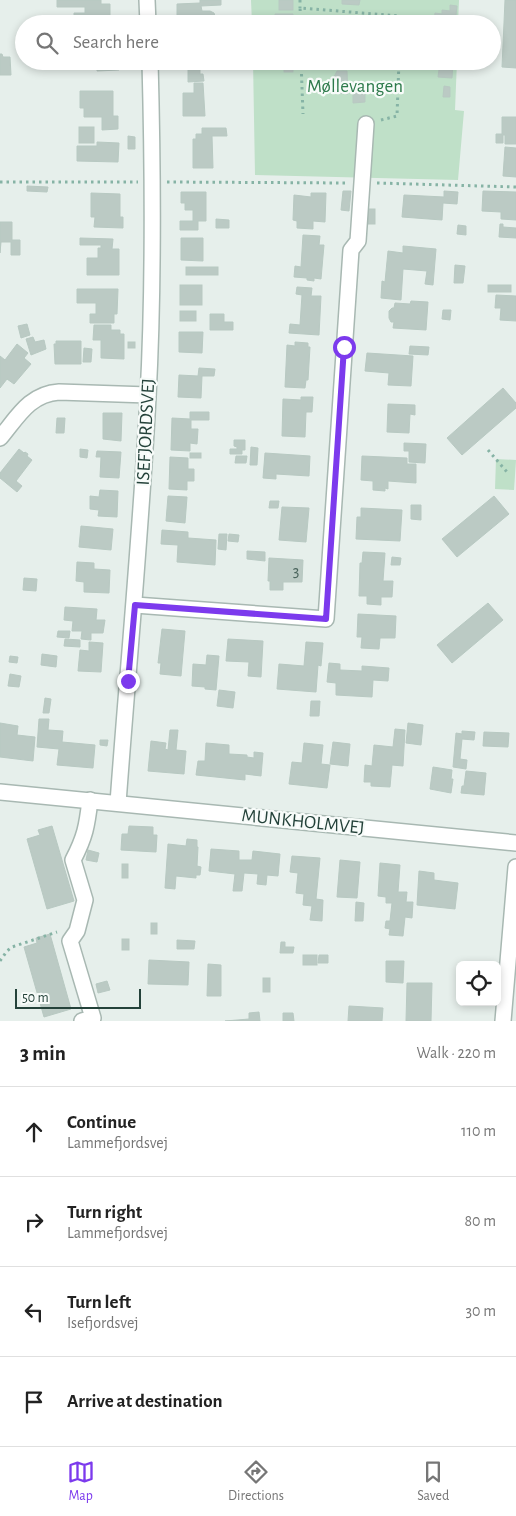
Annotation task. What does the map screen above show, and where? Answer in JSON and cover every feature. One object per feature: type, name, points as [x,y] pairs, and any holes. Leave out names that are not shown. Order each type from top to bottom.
[{"type":"street","points":[[147,0],[148,15]]},
{"type":"street","name":"ISEFJORDSVEJ","points":[[118,803],[135,605],[148,395],[153,182],[150,70]]},
{"type":"street","points":[[135,605],[326,619],[351,250],[358,241],[366,124]]},
{"type":"street","points":[[0,438],[30,402],[44,395],[59,392],[148,395]]},
{"type":"street","name":"MUNKHOLMVEJ","points":[[0,792],[516,843]]},
{"type":"street","points":[[82,1021],[93,1018],[70,941],[77,931],[85,900],[73,860],[83,840],[88,822],[90,800]]},
{"type":"street","points":[[503,1021],[516,867]]},
{"type":"path","points":[[300,0],[300,15]]},
{"type":"path","points":[[300,8],[388,15]]},
{"type":"path","points":[[301,70],[302,114]]},
{"type":"path","points":[[366,124],[397,116],[399,70]]},
{"type":"path","points":[[0,182],[361,183],[516,187]]},
{"type":"path","points":[[488,450],[507,472]]},
{"type":"path","points":[[0,961],[6,951],[12,947],[67,929],[77,931]]},
{"type":"green space","name":"Møllevangen","points":[[251,0],[459,0],[458,15],[252,15]]},
{"type":"green space","points":[[253,70],[457,70],[455,110],[464,111],[458,180],[255,175]]},
{"type":"green space","points":[[496,459],[516,460],[514,490],[495,489]]},
{"type":"building","points":[[57,0],[101,0],[101,4],[110,4],[110,15],[74,15],[74,13],[85,13],[85,7],[57,7]]},
{"type":"building","points":[[200,0],[221,0],[221,5],[201,6],[202,11],[210,11],[215,15],[177,15],[177,4],[200,3]]},
{"type":"building","points":[[279,0],[293,0],[293,10],[279,10]]},
{"type":"building","points":[[342,0],[360,0],[359,5],[342,4]]},
{"type":"building","points":[[505,0],[516,0],[516,68],[502,67]]},
{"type":"building","points":[[450,5],[457,6],[456,15],[435,15],[435,13],[442,14],[442,10],[450,11]]},
{"type":"building","points":[[275,14],[293,14],[293,15]]},
{"type":"building","points":[[0,54],[3,57],[10,57],[11,75],[0,75]]},
{"type":"building","points":[[188,70],[200,70],[200,74],[203,74],[204,81],[188,82]]},
{"type":"building","points":[[284,70],[293,70],[293,72],[284,72]]},
{"type":"building","points":[[439,70],[453,70],[452,78],[438,77]]},
{"type":"building","points":[[337,71],[347,71],[348,94],[337,93],[334,77]]},
{"type":"building","points":[[194,83],[203,83],[205,116],[183,116],[183,93],[194,93]]},
{"type":"building","points":[[444,86],[450,87],[450,97],[443,97]]},
{"type":"building","points":[[80,91],[113,91],[113,116],[118,116],[118,129],[102,130],[102,117],[84,117],[84,108],[80,108]]},
{"type":"building","points":[[365,91],[365,102],[353,103],[353,92]]},
{"type":"building","points":[[502,117],[516,117],[516,144],[505,144],[505,135],[503,135],[503,143],[496,143],[496,134],[502,134]]},
{"type":"building","points":[[79,127],[94,127],[94,143],[79,143]]},
{"type":"building","points":[[202,128],[226,128],[227,136],[212,136],[213,168],[193,168],[193,139],[196,139],[196,134],[202,134]]},
{"type":"building","points":[[128,136],[135,137],[135,149],[128,149]]},
{"type":"building","points":[[97,142],[119,143],[118,162],[77,161],[77,146],[97,146]]},
{"type":"building","points":[[505,147],[516,148],[516,177],[503,176]]},
{"type":"building","points":[[27,186],[48,187],[47,192],[27,191]]},
{"type":"building","points":[[343,191],[351,191],[349,211],[341,210]]},
{"type":"building","points":[[444,191],[458,192],[457,204],[443,203],[442,220],[402,217],[404,195],[444,197]]},
{"type":"building","points":[[483,191],[516,192],[516,220],[501,219],[501,212],[482,211]]},
{"type":"building","points":[[181,192],[206,192],[206,221],[198,221],[198,230],[180,230],[180,221],[193,221],[193,210],[185,210],[185,203],[181,203]]},
{"type":"building","points":[[91,193],[120,194],[120,217],[123,217],[123,228],[94,227],[95,217],[91,217]]},
{"type":"building","points":[[311,193],[326,193],[325,222],[313,221],[313,229],[297,228],[297,221],[293,220],[294,195],[311,197]]},
{"type":"building","points":[[367,209],[375,209],[375,224],[367,224]]},
{"type":"building","points":[[216,219],[229,220],[229,228],[216,228]]},
{"type":"building","points":[[0,222],[12,222],[12,240],[20,240],[20,255],[11,255],[11,242],[1,242],[0,253]]},
{"type":"building","points":[[500,224],[503,224],[503,227],[516,228],[516,238],[499,237]]},
{"type":"building","points":[[458,225],[466,226],[466,235],[457,234]]},
{"type":"building","points":[[303,235],[320,236],[319,245],[324,245],[321,279],[314,278],[314,281],[307,280],[307,278],[294,277],[295,266],[301,267]]},
{"type":"building","points":[[80,238],[113,239],[112,249],[119,249],[119,275],[87,275],[87,258],[98,258],[98,248],[101,248],[101,245],[80,245]]},
{"type":"building","points":[[181,238],[203,238],[203,261],[181,260]]},
{"type":"building","points":[[403,246],[436,249],[433,285],[425,284],[427,271],[403,269],[401,300],[381,298],[382,281],[385,282],[388,251],[403,253]]},
{"type":"building","points":[[455,265],[465,266],[463,283],[454,283]]},
{"type":"building","points":[[186,267],[218,267],[218,275],[186,275]]},
{"type":"building","points":[[180,285],[202,285],[202,305],[180,305]]},
{"type":"building","points":[[488,285],[511,285],[511,292],[488,292]]},
{"type":"building","points":[[297,287],[312,288],[311,296],[321,296],[319,335],[289,333],[290,324],[300,325],[302,295],[296,294]]},
{"type":"building","points":[[77,289],[118,289],[117,314],[114,314],[114,323],[90,323],[90,314],[96,314],[96,303],[77,303]]},
{"type":"building","points":[[496,295],[516,296],[516,321],[500,320],[501,308],[495,308]]},
{"type":"building","points":[[411,301],[428,302],[426,330],[393,328],[394,322],[391,322],[389,318],[389,311],[394,308],[395,303],[410,304]]},
{"type":"building","points":[[443,310],[451,310],[450,320],[442,319]]},
{"type":"building","points":[[180,311],[196,311],[196,321],[180,321]]},
{"type":"building","points":[[210,314],[224,314],[224,322],[233,322],[233,330],[210,330]]},
{"type":"building","points":[[27,324],[30,335],[21,338],[18,326]]},
{"type":"building","points":[[94,325],[111,325],[111,330],[120,330],[120,334],[124,334],[124,359],[101,358],[101,340],[93,340]]},
{"type":"building","points":[[179,332],[203,332],[202,353],[179,352]]},
{"type":"building","points":[[33,337],[35,342],[44,340],[46,349],[31,355],[26,339]]},
{"type":"building","points":[[56,341],[81,341],[81,364],[55,364],[54,344],[56,344]]},
{"type":"building","points":[[128,342],[135,342],[135,348],[128,348]]},
{"type":"building","points":[[295,342],[308,343],[308,347],[310,347],[308,380],[306,380],[305,388],[285,387],[287,345],[295,346]]},
{"type":"building","points":[[17,344],[28,353],[24,358],[31,364],[14,384],[7,379],[0,388],[0,356],[5,360]]},
{"type":"building","points":[[410,346],[429,347],[428,355],[409,354]]},
{"type":"building","points":[[84,348],[92,349],[91,362],[83,362]]},
{"type":"building","points":[[367,353],[413,356],[411,386],[388,385],[389,373],[365,371]]},
{"type":"building","points":[[199,368],[215,369],[214,376],[202,376],[201,398],[178,397],[179,375],[198,376]]},
{"type":"building","points":[[503,388],[516,403],[516,408],[462,455],[447,438]]},
{"type":"building","points":[[301,397],[313,397],[312,412],[306,412],[305,437],[282,436],[283,399],[301,400]]},
{"type":"building","points":[[388,404],[415,405],[415,415],[410,414],[409,433],[387,432]]},
{"type":"building","points":[[190,412],[209,412],[209,420],[191,420],[191,429],[198,429],[197,444],[190,443],[190,451],[171,450],[172,418],[190,419]]},
{"type":"building","points":[[103,413],[122,413],[121,441],[103,439]]},
{"type":"building","points":[[57,418],[65,418],[64,433],[56,433]]},
{"type":"building","points":[[234,440],[245,440],[245,450],[242,450],[242,454],[230,454],[230,449],[237,449],[234,446]]},
{"type":"building","points":[[404,443],[426,444],[425,463],[409,462],[409,451],[404,451]]},
{"type":"building","points":[[251,447],[258,448],[257,465],[250,465]]},
{"type":"building","points":[[19,449],[28,454],[27,456],[32,460],[16,481],[22,486],[17,492],[0,478],[0,473]]},
{"type":"building","points":[[80,449],[88,450],[87,458],[80,457]]},
{"type":"building","points":[[97,451],[121,452],[119,478],[100,477],[101,457],[96,457]]},
{"type":"building","points":[[190,453],[201,453],[201,458],[190,458]]},
{"type":"building","points":[[265,453],[310,456],[309,476],[276,474],[276,479],[263,478]]},
{"type":"building","points":[[236,456],[247,456],[246,463],[235,463]]},
{"type":"building","points":[[362,456],[407,458],[407,464],[416,464],[416,483],[388,481],[388,489],[385,488],[385,491],[373,490],[373,481],[361,480]]},
{"type":"building","points":[[170,457],[188,458],[188,469],[194,469],[194,481],[187,481],[187,490],[169,489]]},
{"type":"building","points":[[100,490],[118,491],[117,517],[98,516],[99,510],[90,509],[90,496],[99,497]]},
{"type":"building","points":[[168,496],[187,497],[185,523],[166,521]]},
{"type":"building","points":[[494,496],[509,514],[457,557],[442,539]]},
{"type":"building","points":[[270,501],[279,501],[278,508],[269,508]]},
{"type":"building","points":[[411,505],[421,505],[421,520],[411,519]]},
{"type":"building","points":[[282,507],[309,508],[306,542],[279,540]]},
{"type":"building","points":[[361,508],[402,510],[400,541],[356,539],[357,517],[361,517]]},
{"type":"building","points":[[81,526],[113,529],[111,550],[79,547]]},
{"type":"building","points":[[162,530],[188,532],[188,538],[216,540],[215,565],[177,562],[178,545],[161,544]]},
{"type":"building","points":[[219,534],[227,534],[226,550],[218,549]]},
{"type":"building","points":[[229,534],[239,535],[238,542],[228,541]]},
{"type":"building","points":[[247,551],[265,552],[265,561],[247,559]]},
{"type":"building","points":[[363,552],[385,553],[383,581],[393,581],[392,597],[381,597],[381,605],[367,604],[367,596],[359,596],[360,563],[362,563]]},
{"type":"building","points":[[392,557],[401,558],[400,565],[391,565]]},
{"type":"building","points":[[269,558],[303,560],[302,582],[283,582],[283,590],[270,590],[270,581],[268,581]]},
{"type":"building","points":[[77,562],[94,563],[94,569],[110,570],[109,593],[84,592],[84,582],[76,581]]},
{"type":"building","points":[[24,578],[37,579],[36,591],[23,590]]},
{"type":"building","points":[[488,603],[503,620],[452,663],[437,645]]},
{"type":"building","points":[[65,607],[97,609],[96,620],[105,620],[103,633],[91,633],[91,640],[81,639],[82,631],[72,631],[73,621],[64,620]]},
{"type":"building","points":[[358,614],[396,616],[395,638],[380,638],[379,649],[361,648],[362,637],[357,637]]},
{"type":"building","points":[[162,629],[185,631],[181,676],[160,674],[161,663],[158,663]]},
{"type":"building","points":[[58,631],[70,631],[69,638],[57,637]]},
{"type":"building","points":[[65,639],[80,640],[80,647],[64,646]]},
{"type":"building","points":[[228,639],[263,641],[261,677],[248,676],[249,662],[226,661]]},
{"type":"building","points":[[89,642],[103,643],[101,672],[78,671],[80,650],[89,651]]},
{"type":"building","points":[[306,642],[323,643],[321,666],[318,665],[316,692],[277,689],[279,664],[304,666]]},
{"type":"building","points":[[42,654],[57,656],[56,667],[41,665]]},
{"type":"building","points":[[207,655],[219,656],[216,690],[192,686],[193,664],[206,665]]},
{"type":"building","points":[[10,656],[18,657],[17,663],[9,662]]},
{"type":"building","points":[[329,663],[340,664],[340,670],[362,671],[362,666],[389,668],[388,681],[373,680],[372,697],[336,695],[336,683],[327,682]]},
{"type":"building","points":[[10,674],[21,676],[19,687],[8,686]]},
{"type":"building","points":[[219,690],[235,692],[233,708],[217,706]]},
{"type":"building","points":[[45,698],[51,699],[49,713],[43,713]]},
{"type":"building","points":[[311,701],[320,701],[319,716],[310,716]]},
{"type":"building","points":[[39,719],[49,719],[48,730],[63,731],[62,742],[95,745],[93,768],[57,765],[59,749],[37,747]]},
{"type":"building","points":[[0,723],[18,726],[17,735],[35,737],[33,761],[0,757]]},
{"type":"building","points":[[408,723],[423,725],[421,745],[406,743]]},
{"type":"building","points":[[395,729],[405,730],[403,766],[392,765],[390,787],[371,786],[371,782],[364,782],[365,765],[372,766],[374,745],[393,747]]},
{"type":"building","points":[[170,730],[178,730],[176,750],[186,751],[184,774],[148,771],[151,741],[166,743],[165,749],[168,750]]},
{"type":"building","points":[[462,731],[475,732],[474,740],[462,739],[460,759],[467,760],[466,769],[453,767],[456,733],[462,734]]},
{"type":"building","points":[[484,732],[509,733],[508,747],[483,746]]},
{"type":"building","points":[[100,740],[108,740],[107,746],[100,745]]},
{"type":"building","points":[[333,742],[350,744],[348,766],[330,764]]},
{"type":"building","points":[[206,743],[229,745],[229,754],[247,755],[247,757],[254,758],[254,752],[263,753],[261,776],[245,774],[245,780],[196,775],[198,761],[205,761]]},
{"type":"building","points":[[304,743],[323,745],[321,764],[330,765],[327,788],[289,784],[292,762],[302,763]]},
{"type":"building","points":[[433,767],[452,770],[451,793],[430,789]]},
{"type":"building","points":[[466,771],[486,773],[484,795],[461,793]]},
{"type":"building","points":[[52,826],[74,901],[47,909],[27,839],[40,835],[38,830]]},
{"type":"building","points":[[129,826],[153,827],[153,835],[157,835],[156,852],[121,850],[122,834],[128,834]]},
{"type":"building","points":[[187,839],[197,840],[197,866],[201,867],[200,875],[196,875],[196,878],[176,876],[175,889],[165,888],[168,844],[186,846]]},
{"type":"building","points":[[211,849],[239,851],[239,860],[252,860],[253,851],[280,854],[278,876],[267,875],[266,885],[257,884],[258,874],[244,873],[242,891],[233,891],[235,874],[209,871]]},
{"type":"building","points":[[88,850],[99,853],[97,862],[86,860]]},
{"type":"building","points":[[292,856],[320,858],[316,899],[323,900],[322,921],[310,920],[312,906],[303,905],[304,894],[296,893],[298,873],[290,872]]},
{"type":"building","points":[[340,860],[360,862],[357,898],[337,897]]},
{"type":"building","points":[[380,863],[400,865],[398,892],[407,892],[406,902],[413,902],[412,918],[405,917],[403,936],[389,935],[390,929],[385,928],[386,921],[390,921],[392,903],[386,903],[386,897],[378,896]]},
{"type":"building","points":[[122,864],[128,864],[128,878],[122,878]]},
{"type":"building","points":[[419,871],[434,873],[434,880],[458,883],[455,909],[417,905]]},
{"type":"building","points":[[356,902],[364,903],[363,921],[355,921]]},
{"type":"building","points":[[151,923],[157,923],[157,934],[151,934]]},
{"type":"building","points":[[50,934],[71,1009],[44,1017],[24,947],[37,943],[36,938]]},
{"type":"building","points":[[122,939],[129,939],[129,950],[122,950]]},
{"type":"building","points":[[177,940],[195,941],[194,949],[177,949]]},
{"type":"building","points":[[281,942],[285,942],[285,947],[294,947],[293,953],[280,953]]},
{"type":"building","points":[[303,955],[317,955],[317,965],[303,965]]},
{"type":"building","points":[[319,955],[328,955],[328,963],[318,963]]},
{"type":"building","points":[[149,960],[189,962],[188,985],[148,984]]},
{"type":"building","points":[[386,961],[404,961],[403,983],[386,982]]},
{"type":"building","points":[[208,964],[221,965],[221,996],[207,996]]},
{"type":"building","points":[[263,978],[270,978],[270,992],[263,992]]},
{"type":"building","points":[[107,981],[110,990],[98,993],[96,984]]},
{"type":"building","points":[[407,983],[432,983],[431,1021],[406,1021]]},
{"type":"building","points":[[349,1006],[383,1008],[382,1021],[348,1021]]},
{"type":"building","points":[[259,1012],[260,1021],[225,1021],[249,1019],[249,1013]]},
{"type":"building","points":[[283,1013],[293,1013],[294,1021],[283,1021]]},
{"type":"route","points":[[128,681],[135,605],[326,619],[344,347]]}]
